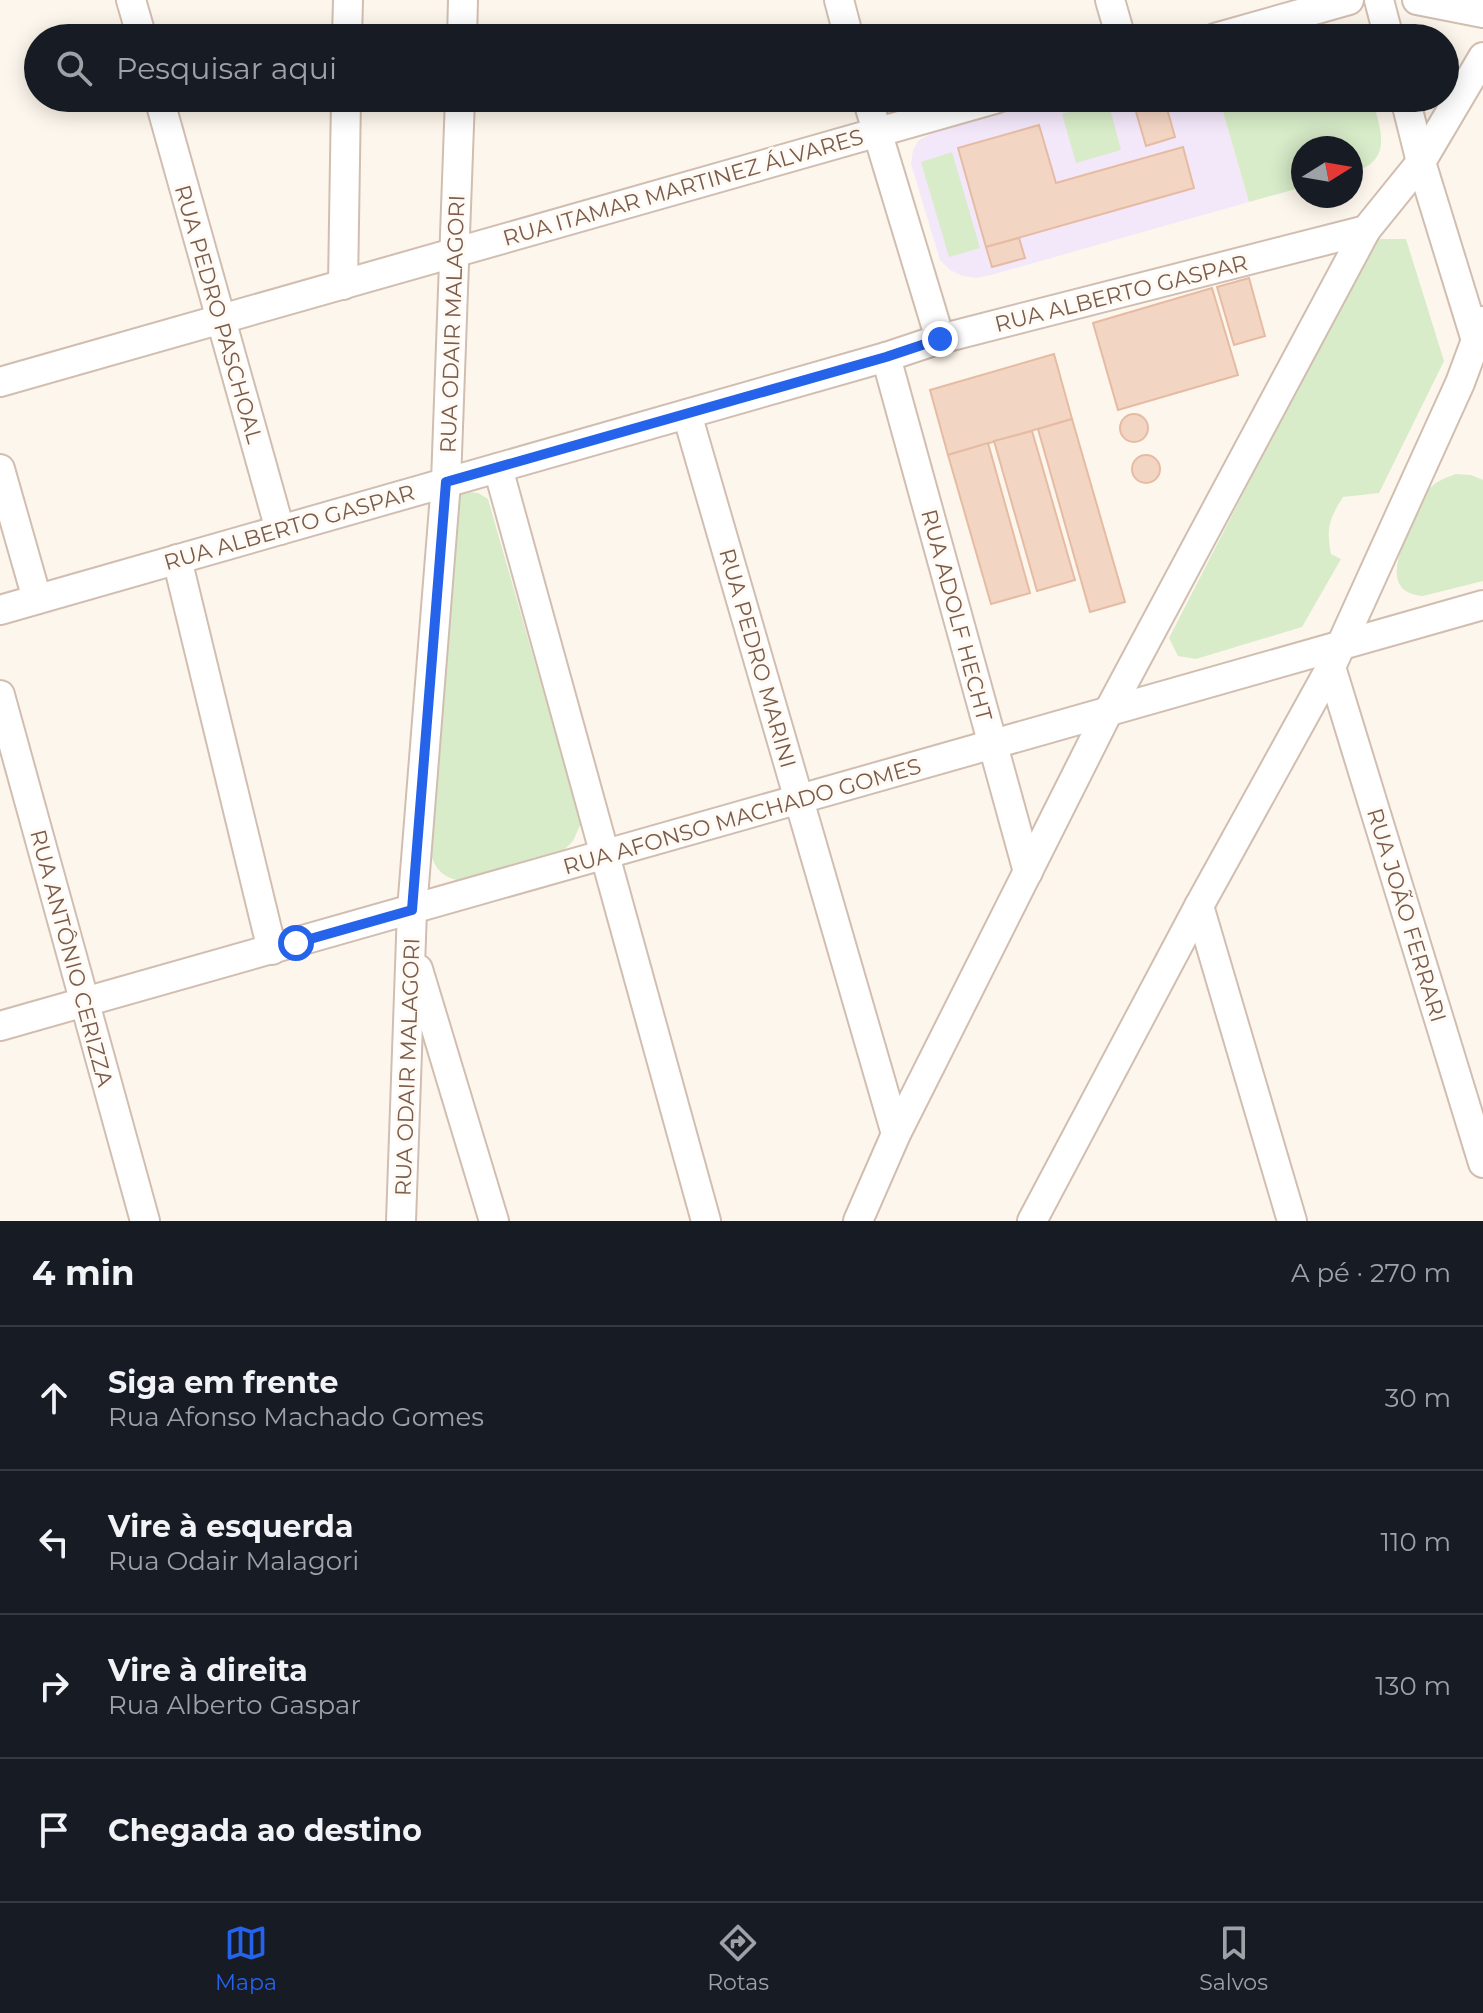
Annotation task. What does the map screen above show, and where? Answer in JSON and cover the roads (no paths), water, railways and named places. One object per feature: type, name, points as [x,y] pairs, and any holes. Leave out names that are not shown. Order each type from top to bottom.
[{"type":"street","points":[[131,0],[138,24]]},
{"type":"street","points":[[347,24],[348,0]]},
{"type":"street","points":[[462,24],[463,0]]},
{"type":"street","points":[[839,0],[845,24]]},
{"type":"street","points":[[1110,0],[1117,24]]},
{"type":"street","points":[[1264,24],[1349,0]]},
{"type":"street","points":[[1379,0],[1385,24]]},
{"type":"street","points":[[1417,0],[1483,13]]},
{"type":"street","points":[[1459,98],[1483,57]]},
{"type":"street","name":"RUA PEDRO PASCHOAL","points":[[163,112],[280,530]]},
{"type":"street","points":[[343,285],[346,112]]},
{"type":"street","name":"RUA ODAIR MALAGORI","points":[[401,1221],[412,910],[446,482],[459,112]]},
{"type":"street","points":[[871,112],[940,339]]},
{"type":"street","name":"RUA ITAMAR MARTINEZ ÁLVARES","points":[[0,382],[946,112]]},
{"type":"street","points":[[1032,1221],[1199,906],[1337,656],[1472,380],[1481,342],[1421,162],[1408,112]]},
{"type":"street","points":[[858,1221],[896,1134],[1108,712],[1366,230],[1421,162],[1451,112]]},
{"type":"street","name":"RUA ALBERTO GASPAR","points":[[0,610],[940,339],[1366,230]]},
{"type":"street","name":"RUA ADOLF HECHT","points":[[886,357],[1028,872]]},
{"type":"street","name":"RUA PEDRO MARINI","points":[[687,414],[896,1134]]},
{"type":"street","points":[[498,468],[706,1221]]},
{"type":"street","points":[[0,469],[37,599]]},
{"type":"street","points":[[177,559],[272,950]]},
{"type":"street","name":"RUA AFONSO MACHADO GOMES","points":[[0,1026],[1108,712],[1337,656],[1483,605]]},
{"type":"street","name":"RUA JOÃO FERRARI","points":[[1337,656],[1483,1163]]},
{"type":"street","name":"RUA ANTÔNIO CERIZZA","points":[[0,695],[145,1221]]},
{"type":"street","points":[[1199,906],[1292,1221]]},
{"type":"street","points":[[411,948],[494,1221]]}]
